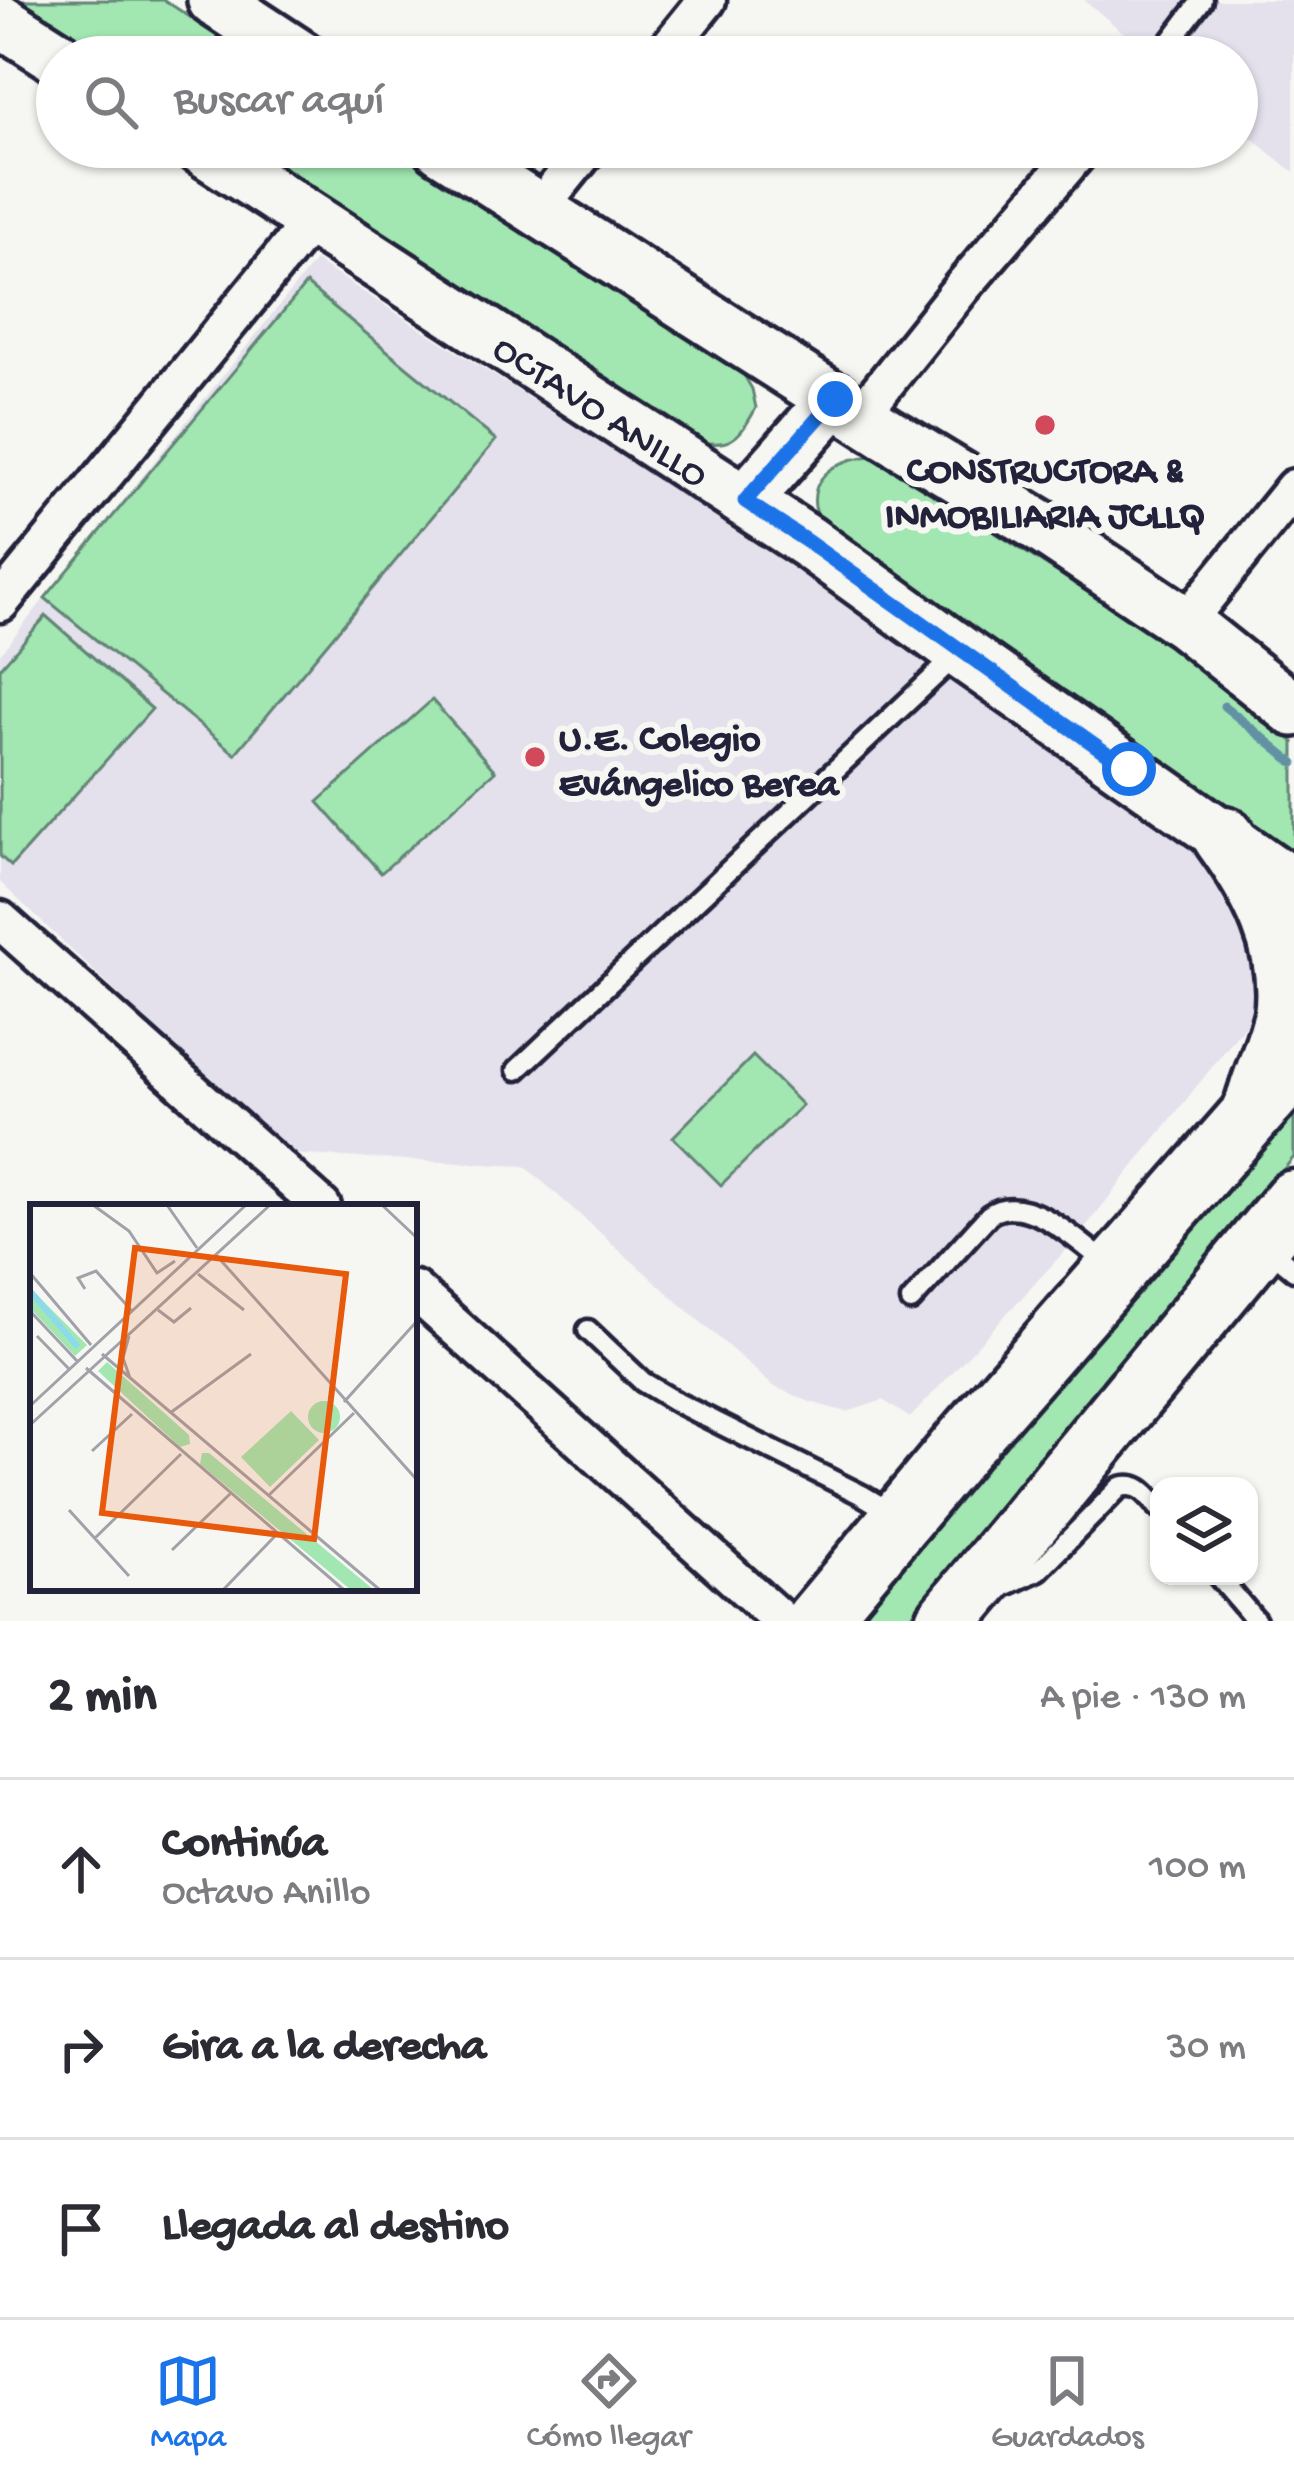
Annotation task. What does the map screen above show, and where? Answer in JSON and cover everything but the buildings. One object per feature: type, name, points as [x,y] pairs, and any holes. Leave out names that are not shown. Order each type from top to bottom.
[{"type":"highway","points":[[1223,837],[1257,883],[1281,936],[1288,978],[1286,1013],[1251,1116]]},
{"type":"highway","points":[[816,1621],[964,1442],[1294,1066]]},
{"type":"highway","points":[[957,1610],[1283,1238]]},
{"type":"main road","points":[[222,2],[271,36]]},
{"type":"main road","points":[[0,20],[36,43]]},
{"type":"main road","name":"OCTAVO ANILLO","points":[[233,168],[808,542],[1294,886]]},
{"type":"main road","points":[[473,168],[1037,524],[1185,622],[1294,710]]},
{"type":"main road","points":[[745,501],[847,407]]},
{"type":"street","points":[[679,36],[707,0]]},
{"type":"street","points":[[538,210],[572,168]]},
{"type":"street","points":[[847,407],[964,286],[1064,168]]},
{"type":"street","points":[[0,603],[313,218]]},
{"type":"street","points":[[1185,622],[1294,488]]},
{"type":"street","points":[[0,920],[319,1204]]},
{"type":"street","points":[[417,1292],[782,1621]]},
{"type":"lane","points":[[1175,36],[1202,0]]},
{"type":"lane","points":[[517,1070],[960,652]]},
{"type":"lane","points":[[911,1301],[1001,1206],[1024,1207],[1115,1270]]},
{"type":"lane","points":[[587,1330],[643,1382],[901,1519]]},
{"type":"lane","points":[[957,1610],[1039,1570],[1120,1487],[1132,1484],[1150,1498]]},
{"type":"lane","points":[[1226,1585],[1256,1621]]},
{"type":"shaded area","points":[[1084,0],[1294,0],[1294,172],[1258,143],[1258,36],[1128,36]]},
{"type":"shaded area","name":"U.E. Colegio Evángelico Berea","points":[[315,261],[945,669],[1195,844],[1246,908],[1257,1010],[1076,1239],[910,1418],[883,1400],[847,1412],[773,1386],[525,1166],[287,1154],[0,882],[0,654]]},
{"type":"green space","points":[[17,0],[164,0],[219,36],[73,36]]},
{"type":"green space","points":[[275,168],[425,168],[741,370],[756,408],[744,428],[724,443],[692,440]]},
{"type":"green space","points":[[306,284],[496,440],[235,754],[45,598]]},
{"type":"green space","points":[[875,456],[1168,643],[1294,742],[1294,860],[827,535],[815,507],[818,484],[842,463]]},
{"type":"green space","points":[[46,616],[152,709],[11,866],[0,856],[0,668]]},
{"type":"green space","points":[[432,700],[495,771],[381,873],[318,802]]},
{"type":"green space","points":[[753,1056],[802,1105],[721,1185],[673,1137]]},
{"type":"green space","points":[[1294,1103],[1294,1157],[907,1621],[843,1621]]},
{"type":"waterway","points":[[1224,706],[1294,763]]},
{"type":"place","name":"CONSTRUCTORA & INMOBILIARIA JCLLQ","points":[[1045,425]]},
{"type":"place","name":"U.E. Colegio Evángelico Berea","points":[[535,757]]},
{"type":"route","points":[[835,399],[745,501],[1129,769]]}]
